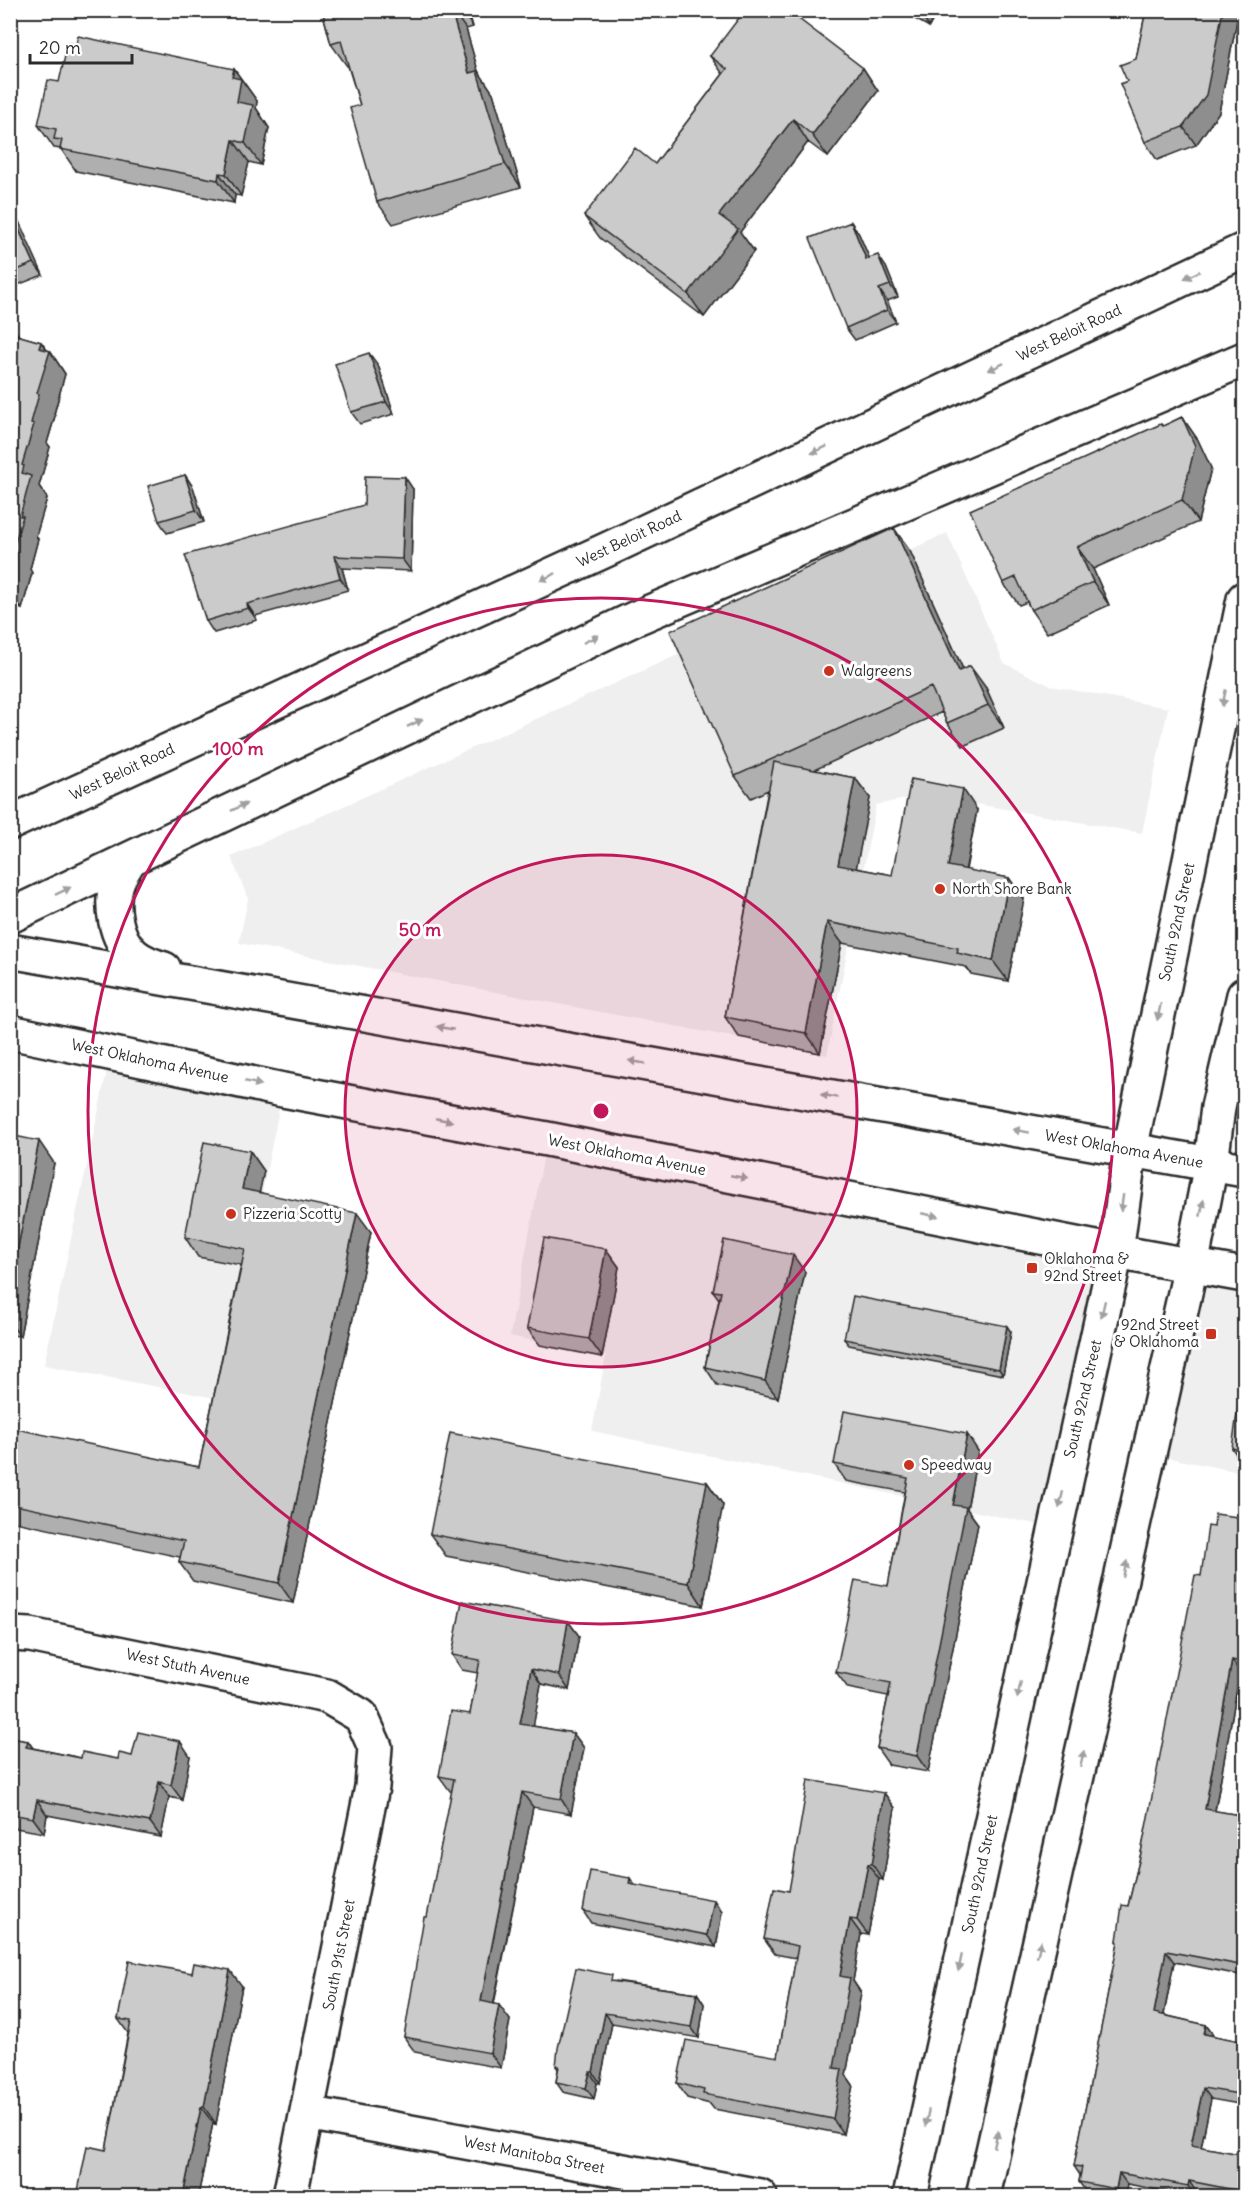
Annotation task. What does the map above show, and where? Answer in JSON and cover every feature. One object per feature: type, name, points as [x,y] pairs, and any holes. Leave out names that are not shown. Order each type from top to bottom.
[{"type":"main road","name":"West Beloit Road","points":[[10,823],[606,550],[1245,250]]},
{"type":"main road","points":[[10,916],[636,618],[1245,359]]},
{"type":"main road","name":"South 92nd Street","points":[[910,2196],[1116,1252],[1130,1150],[1238,660],[1245,599]]},
{"type":"main road","points":[[130,859],[118,879],[115,891],[114,908],[119,935],[124,945],[135,957],[149,964],[213,987]]},
{"type":"main road","name":"West Oklahoma Avenue","points":[[10,951],[1245,1170]]},
{"type":"main road","points":[[983,2196],[1150,1454],[1211,1164],[1218,1107],[1245,995]]},
{"type":"main road","name":"West Oklahoma Avenue","points":[[10,1032],[283,1090],[1245,1275]]},
{"type":"main road","name":"West Stuth Avenue","points":[[10,1634],[30,1635],[327,1696],[361,1716]]},
{"type":"main road","name":"South 91st Street","points":[[290,2196],[372,1787],[375,1747],[361,1716]]},
{"type":"main road","name":"West Manitoba Street","points":[[307,2113],[760,2196]]},
{"type":"shaded area","points":[[947,533],[1004,663],[1051,686],[1168,708],[1142,833],[924,795],[876,805],[827,1055],[239,943],[248,899],[231,857]]},
{"type":"shaded area","points":[[111,1052],[283,1090],[220,1399],[44,1365]]},
{"type":"shaded area","points":[[547,1139],[1116,1252],[1054,1528],[592,1431],[606,1355],[510,1336]]},
{"type":"shaded area","points":[[1191,1266],[1244,1275],[1244,1473],[1150,1454]]},
{"type":"building","points":[[322,10],[451,10],[469,73],[477,71],[505,164],[377,202],[350,108],[360,105],[341,41],[331,44]]},
{"type":"building","points":[[745,10],[787,10],[863,68],[812,135],[793,119],[719,215],[738,229],[688,294],[584,216],[635,148],[655,164],[727,69],[710,56]]},
{"type":"building","points":[[1146,10],[1223,10],[1206,95],[1183,127],[1145,142],[1120,84],[1127,81],[1120,65],[1136,59]]},
{"type":"building","points":[[78,36],[234,69],[232,77],[241,79],[237,102],[253,105],[245,143],[233,140],[226,174],[219,173],[218,180],[60,149],[62,140],[54,139],[56,129],[38,125],[48,80],[59,82],[68,43],[76,44]]},
{"type":"building","points":[[10,210],[34,263],[10,273]]},
{"type":"building","points":[[851,222],[866,259],[878,255],[890,285],[879,289],[887,310],[846,328],[810,238]]},
{"type":"building","points":[[10,333],[41,342],[39,348],[50,351],[37,393],[39,394],[31,423],[34,424],[22,465],[24,466],[22,473],[31,476],[20,516],[23,516],[13,549],[16,550],[10,571]]},
{"type":"building","points":[[369,353],[386,402],[351,412],[335,364]]},
{"type":"building","points":[[1182,417],[1195,446],[1182,500],[1077,547],[1093,582],[1031,610],[1016,577],[1003,583],[970,510],[1161,424],[1163,426]]},
{"type":"building","points":[[185,475],[196,510],[159,521],[148,486]]},
{"type":"building","points":[[365,476],[405,477],[402,559],[334,556],[340,578],[247,604],[248,608],[206,621],[185,555],[364,505]]},
{"type":"building","name":"Walgreens","points":[[894,528],[959,671],[970,666],[988,705],[947,723],[931,687],[735,776],[670,631]]},
{"type":"building","points":[[774,762],[855,778],[838,865],[892,875],[911,779],[963,789],[948,866],[1009,878],[993,961],[957,953],[958,948],[827,922],[806,1033],[725,1017]]},
{"type":"building","points":[[10,1135],[39,1141],[10,1287]]},
{"type":"building","points":[[204,1142],[250,1151],[242,1189],[357,1213],[279,1583],[179,1562],[184,1541],[10,1504],[10,1433],[12,1428],[199,1467],[245,1249],[185,1237]]},
{"type":"building","points":[[544,1238],[606,1249],[589,1339],[527,1328]]},
{"type":"building","points":[[724,1240],[793,1255],[765,1381],[705,1367],[721,1292],[713,1291]]},
{"type":"building","points":[[853,1296],[1007,1326],[999,1369],[844,1339]]},
{"type":"building","points":[[1239,1400],[1245,1401],[1245,1451],[1232,1448]]},
{"type":"building","points":[[844,1411],[967,1434],[953,1505],[966,1507],[917,1756],[877,1748],[891,1683],[836,1672],[855,1580],[888,1586],[908,1478],[834,1464]]},
{"type":"building","points":[[450,1433],[707,1482],[688,1583],[430,1534]]},
{"type":"building","points":[[1215,1514],[1245,1518],[1245,1663],[1232,1660],[1205,1809],[1245,1816],[1245,1966],[1166,1951],[1154,2013],[1206,2025],[1204,2034],[1245,2042],[1245,2095],[1203,2088],[1191,2145],[1245,2155],[1245,2192],[1189,2181],[1188,2186],[1119,2173],[1116,2189],[1079,2182],[1082,2167],[1074,2166],[1118,1942],[1122,1905],[1128,1906],[1141,1853],[1195,1575],[1201,1576],[1208,1526],[1214,1527]]},
{"type":"building","points":[[462,1601],[568,1621],[559,1675],[531,1669],[520,1724],[573,1733],[561,1799],[522,1792],[481,2001],[499,2005],[490,2053],[404,2037],[424,1917],[427,1917],[454,1779],[439,1776],[451,1711],[470,1714],[480,1660],[452,1655]]},
{"type":"building","points":[[138,1732],[180,1741],[171,1785],[159,1782],[150,1822],[37,1800],[33,1818],[10,1814],[10,1738],[28,1741],[26,1747],[81,1758],[82,1752],[118,1759],[119,1753],[132,1756]]},
{"type":"building","points":[[808,1780],[884,1793],[872,1864],[868,1864],[857,1920],[850,1919],[840,1976],[850,1978],[834,2068],[842,2069],[833,2119],[703,2094],[704,2090],[677,2083],[686,2040],[778,2057],[798,1946],[764,1939],[774,1888],[789,1891]]},
{"type":"building","points":[[590,1871],[630,1878],[629,1884],[714,1900],[707,1935],[583,1911]]},
{"type":"building","points":[[129,1961],[192,1973],[194,1963],[230,1970],[204,2107],[201,2107],[183,2196],[77,2196],[87,2146],[106,2150],[131,2021],[118,2019]]},
{"type":"building","points":[[576,1968],[612,1975],[611,1981],[697,1993],[691,2027],[605,2013],[593,2072],[590,2072],[586,2088],[556,2082],[559,2066],[556,2066],[558,2048]]},
{"type":"building","points":[[359,2188],[402,2196],[357,2196]]},
{"type":"place","name":"Walgreens","points":[[829,671]]},
{"type":"place","name":"North Shore Bank","points":[[940,889]]},
{"type":"place","name":"Pizzeria Scotty","points":[[231,1214]]},
{"type":"place","name":"Oklahoma & 92nd Street","points":[[1032,1268]]},
{"type":"place","name":"92nd Street & Oklahoma","points":[[1211,1334]]},
{"type":"place","name":"Speedway","points":[[909,1465]]}]
